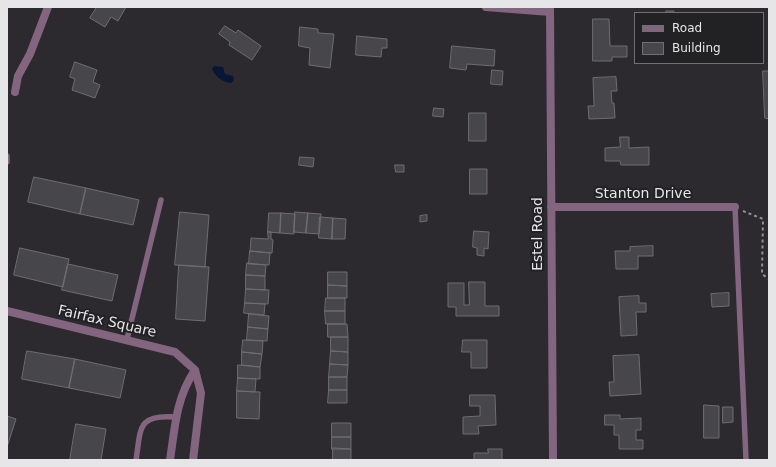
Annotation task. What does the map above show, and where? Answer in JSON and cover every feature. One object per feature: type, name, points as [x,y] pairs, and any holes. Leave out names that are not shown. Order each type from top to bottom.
[{"type":"street","points":[[15,92],[18,76],[30,54],[48,7]]},
{"type":"street","points":[[486,7],[550,10]]},
{"type":"street","name":"Estel Road","points":[[550,10],[553,460]]},
{"type":"street","name":"Stanton Drive","points":[[551,207],[735,207]]},
{"type":"street","name":"Fairfax Square","points":[[7,311],[70,328],[175,352],[195,370]]},
{"type":"street","points":[[170,460],[179,401],[186,383],[195,370]]},
{"type":"street","points":[[193,460],[201,393],[195,370]]},
{"type":"lane","points":[[7,156],[7,162]]},
{"type":"lane","points":[[127,340],[161,200]]},
{"type":"lane","points":[[735,207],[746,460]]},
{"type":"lane","points":[[136,460],[140,431],[144,423],[153,418],[162,416],[176,417]]},
{"type":"path","points":[[735,207],[763,219],[762,274],[769,279]]},
{"type":"water","points":[[214,66],[223,67],[225,74],[233,76],[234,80],[231,83],[220,79],[212,69]]},
{"type":"building","points":[[97,7],[126,7],[118,21],[111,17],[105,27],[90,18]]},
{"type":"building","points":[[593,19],[609,19],[610,46],[627,46],[627,57],[612,57],[612,61],[593,61]]},
{"type":"building","points":[[225,26],[236,33],[238,30],[261,46],[252,60],[229,45],[230,42],[219,34]]},
{"type":"building","points":[[300,27],[318,29],[318,33],[334,34],[330,68],[309,65],[310,48],[299,46]]},
{"type":"building","points":[[357,36],[387,39],[387,48],[382,48],[381,57],[356,55]]},
{"type":"building","points":[[452,46],[495,50],[494,66],[467,64],[466,70],[450,68]]},
{"type":"building","points":[[75,62],[97,70],[93,82],[100,85],[95,98],[72,90],[75,79],[70,77]]},
{"type":"building","points":[[492,70],[503,71],[502,85],[491,84]]},
{"type":"building","points":[[763,71],[769,71],[769,119],[765,118]]},
{"type":"building","points":[[616,77],[617,91],[611,91],[612,103],[614,103],[615,118],[589,119],[588,106],[594,106],[593,78]]},
{"type":"building","points":[[434,108],[444,109],[443,117],[433,116]]},
{"type":"building","points":[[469,113],[486,113],[486,141],[469,141]]},
{"type":"building","points":[[620,137],[629,137],[629,148],[649,147],[649,165],[621,165],[620,161],[605,161],[605,148],[620,147]]},
{"type":"building","points":[[300,157],[314,158],[313,167],[299,165]]},
{"type":"building","points":[[395,165],[404,165],[404,172],[396,172]]},
{"type":"building","points":[[470,169],[487,169],[487,194],[470,194]]},
{"type":"building","points":[[34,177],[86,188],[80,214],[28,202]]},
{"type":"building","points":[[86,188],[139,200],[133,225],[80,214]]},
{"type":"building","points":[[180,212],[209,215],[205,267],[175,265]]},
{"type":"building","points":[[295,212],[308,213],[306,233],[294,232]]},
{"type":"building","points":[[269,213],[281,213],[280,233],[268,232]]},
{"type":"building","points":[[281,213],[295,214],[294,234],[280,233]]},
{"type":"building","points":[[308,213],[321,214],[319,234],[306,233]]},
{"type":"building","points":[[427,215],[427,221],[420,222],[420,216]]},
{"type":"building","points":[[320,217],[333,218],[332,239],[319,238]]},
{"type":"building","points":[[333,218],[346,219],[345,239],[332,239]]},
{"type":"building","points":[[474,231],[489,232],[488,249],[484,248],[484,256],[477,255],[477,248],[473,247]]},
{"type":"building","points":[[268,232],[271,232],[271,239],[273,240],[272,253],[250,251],[251,238],[268,239]]},
{"type":"building","points":[[653,246],[653,256],[638,256],[638,269],[616,269],[615,251],[630,251],[630,247]]},
{"type":"building","points":[[20,248],[69,259],[63,287],[14,275]]},
{"type":"building","points":[[250,251],[270,253],[269,265],[249,264]]},
{"type":"building","points":[[247,263],[266,265],[265,276],[246,275]]},
{"type":"building","points":[[68,264],[118,275],[112,301],[62,290]]},
{"type":"building","points":[[179,265],[209,267],[205,321],[176,319]]},
{"type":"building","points":[[328,272],[347,272],[347,286],[328,285]]},
{"type":"building","points":[[246,275],[265,276],[265,290],[246,289]]},
{"type":"building","points":[[469,282],[485,282],[485,306],[499,306],[499,316],[456,316],[456,307],[448,307],[448,283],[464,283],[464,305],[469,305]]},
{"type":"building","points":[[328,285],[347,286],[347,298],[328,298]]},
{"type":"building","points":[[246,289],[269,290],[268,304],[245,303]]},
{"type":"building","points":[[729,293],[729,306],[712,307],[711,294]]},
{"type":"building","points":[[639,296],[639,303],[646,303],[646,312],[636,312],[637,335],[621,336],[619,297]]},
{"type":"building","points":[[326,298],[345,298],[345,311],[325,311]]},
{"type":"building","points":[[245,303],[265,304],[264,315],[244,313]]},
{"type":"building","points":[[325,311],[345,311],[345,324],[326,324]]},
{"type":"building","points":[[249,314],[269,316],[268,329],[248,327]]},
{"type":"building","points":[[328,324],[347,324],[348,337],[328,337]]},
{"type":"building","points":[[248,327],[268,329],[267,341],[247,340]]},
{"type":"building","points":[[331,337],[348,337],[348,352],[331,351]]},
{"type":"building","points":[[243,340],[263,341],[262,354],[242,352]]},
{"type":"building","points":[[463,340],[487,340],[487,368],[471,368],[471,352],[462,352]]},
{"type":"building","points":[[27,351],[75,359],[69,388],[22,379]]},
{"type":"building","points":[[331,351],[348,352],[348,365],[330,364]]},
{"type":"building","points":[[242,352],[262,354],[260,367],[242,365]]},
{"type":"building","points":[[639,355],[641,394],[610,396],[609,382],[614,382],[613,356]]},
{"type":"building","points":[[75,359],[126,370],[120,398],[69,388]]},
{"type":"building","points":[[330,364],[348,365],[347,377],[329,377]]},
{"type":"building","points":[[238,365],[260,367],[260,379],[238,378]]},
{"type":"building","points":[[329,377],[347,377],[347,390],[329,390]]},
{"type":"building","points":[[238,378],[256,379],[255,392],[237,391]]},
{"type":"building","points":[[329,390],[347,390],[347,403],[328,403]]},
{"type":"building","points":[[237,391],[260,392],[259,419],[237,418]]},
{"type":"building","points":[[470,395],[495,395],[496,425],[478,426],[479,434],[463,434],[463,417],[480,416],[480,406],[470,406]]},
{"type":"building","points":[[704,405],[719,406],[719,438],[704,438]]},
{"type":"building","points":[[723,407],[733,407],[733,422],[723,423]]},
{"type":"building","points":[[605,415],[620,415],[620,419],[641,418],[641,430],[636,430],[636,440],[643,440],[643,449],[619,449],[619,435],[614,435],[614,425],[605,425]]},
{"type":"building","points":[[7,416],[16,419],[7,447]]},
{"type":"building","points":[[332,423],[351,423],[351,437],[332,437]]},
{"type":"building","points":[[76,424],[106,429],[101,460],[70,460]]},
{"type":"building","points":[[332,437],[351,437],[351,449],[332,449]]},
{"type":"building","points":[[333,448],[351,449],[351,460],[333,460]]},
{"type":"building","points":[[488,449],[502,449],[502,460],[474,460],[474,453],[488,453]]}]
